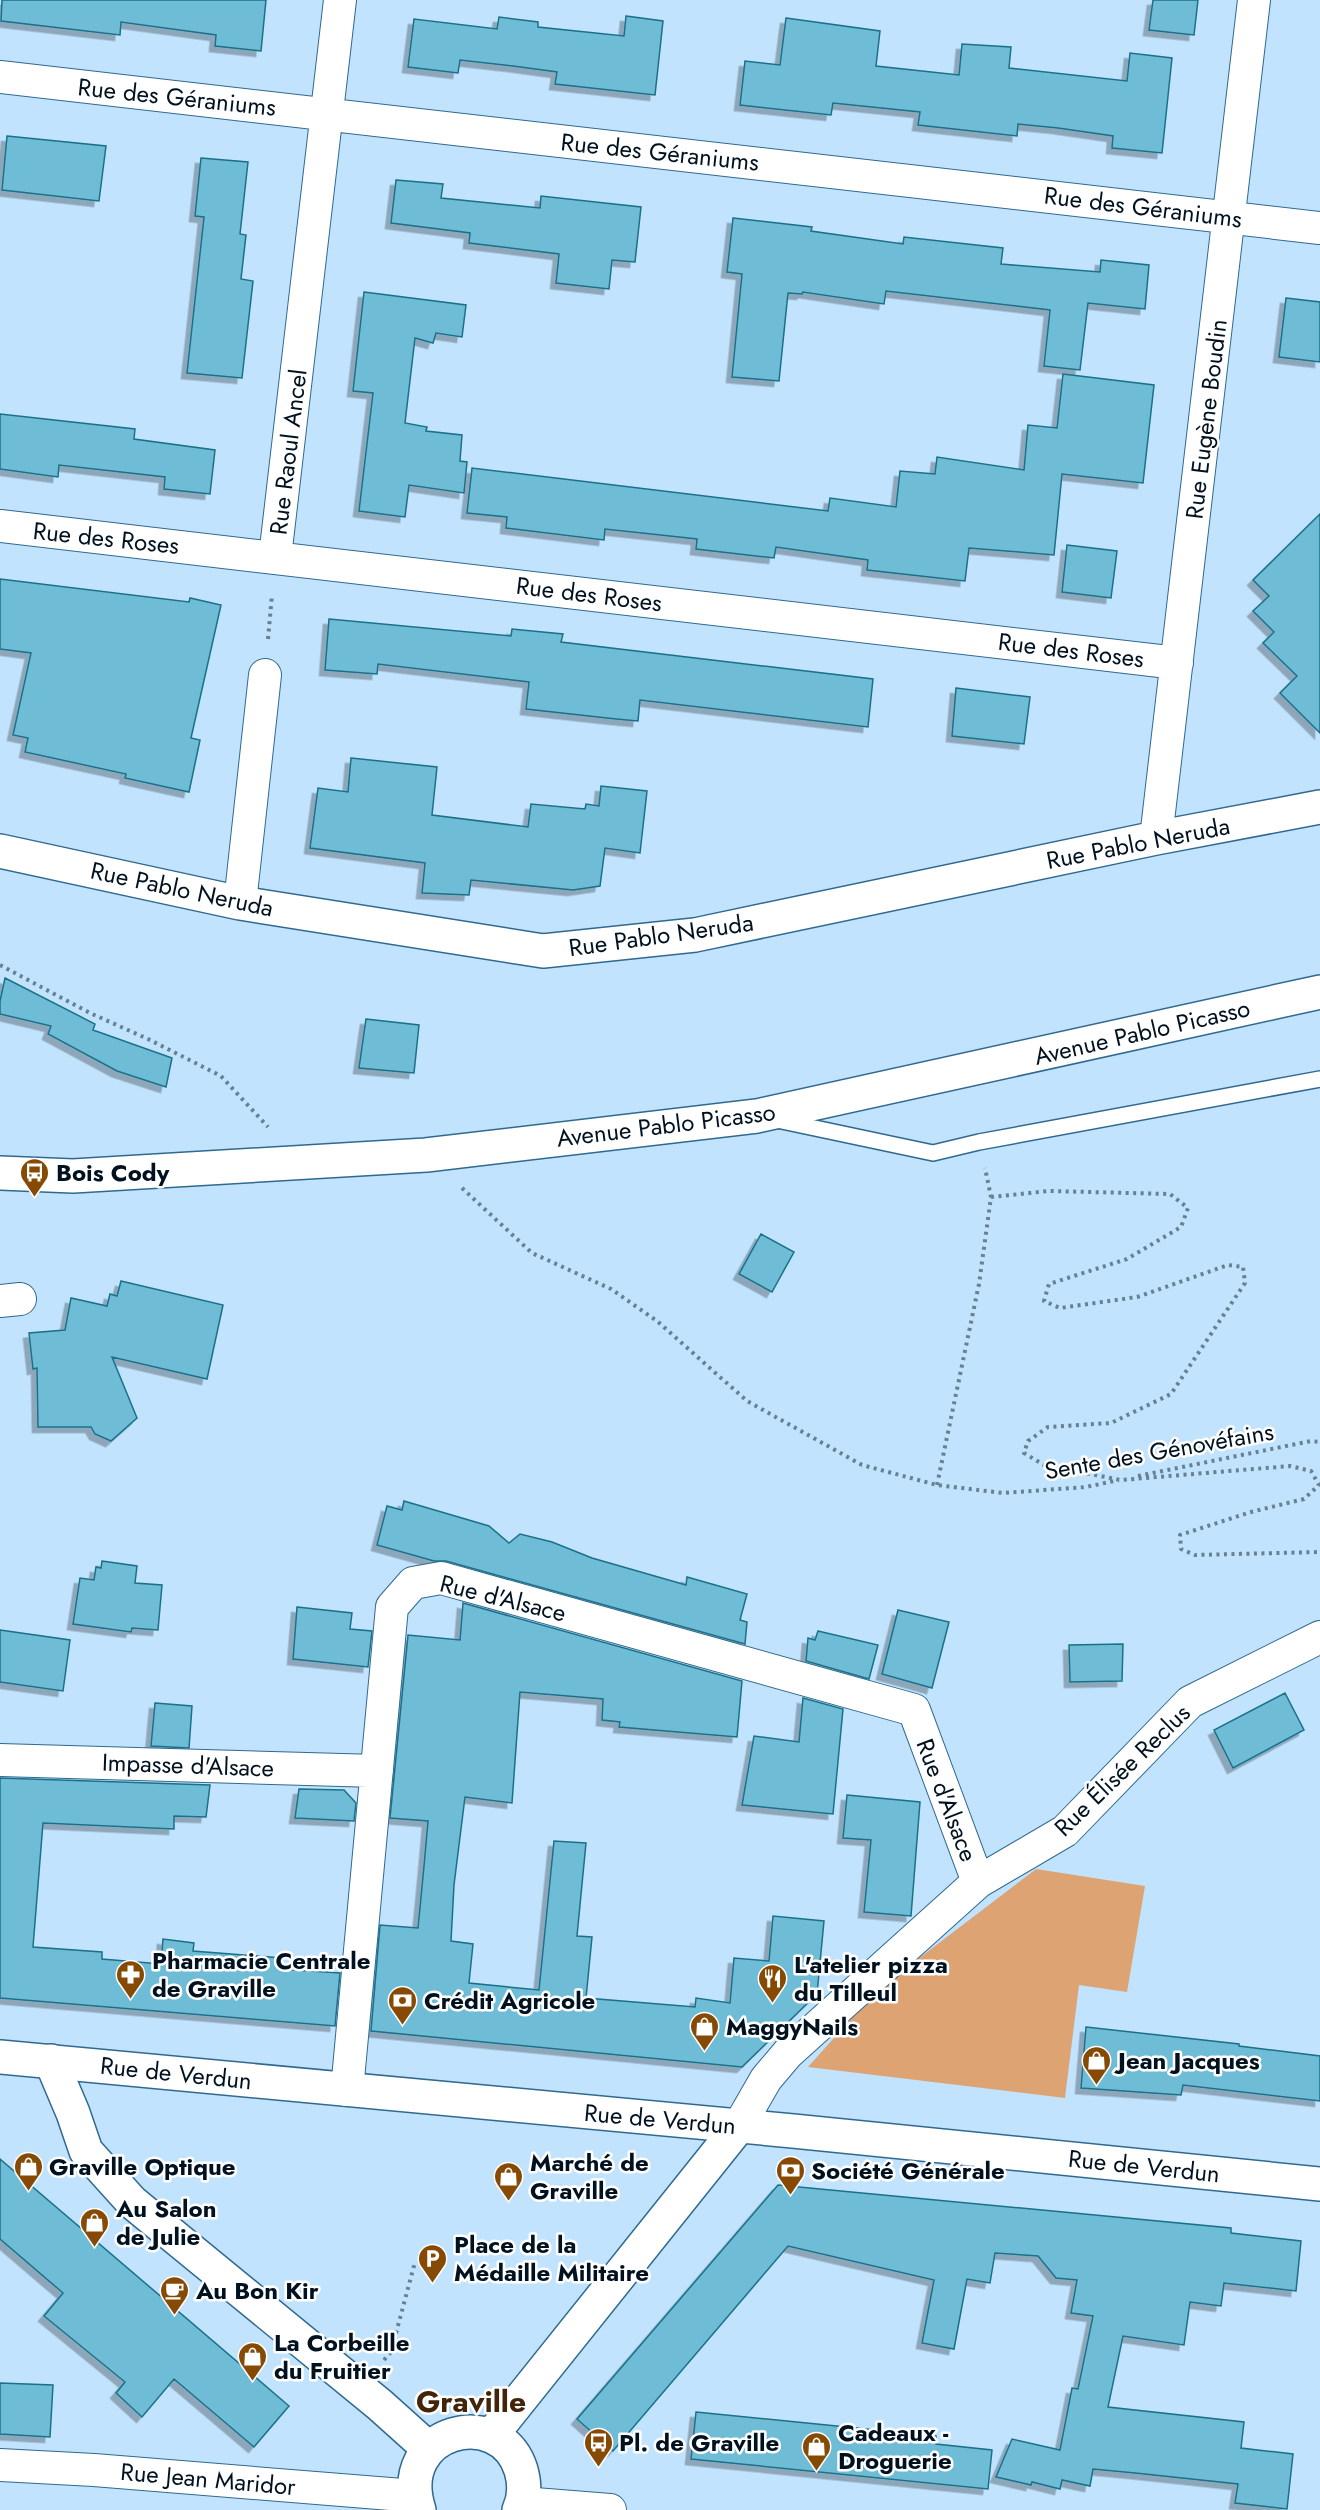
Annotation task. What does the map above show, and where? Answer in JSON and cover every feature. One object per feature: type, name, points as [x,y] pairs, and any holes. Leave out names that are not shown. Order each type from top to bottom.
[{"type":"street","name":"Rue Raoul Ancel","points":[[276,557],[340,0]]},
{"type":"street","name":"Rue Eugène Boudin","points":[[1156,838],[1254,0]]},
{"type":"street","name":"Rue des Géraniums","points":[[0,77],[1320,228]]},
{"type":"street","name":"Rue des Roses","points":[[0,526],[1177,663]]},
{"type":"street","points":[[240,903],[265,675]]},
{"type":"street","name":"Rue Pablo Neruda","points":[[0,851],[240,903],[543,951],[695,935],[1156,838],[1320,807]]},
{"type":"street","name":"Avenue Pablo Picasso","points":[[0,1173],[73,1176],[426,1155],[757,1116],[1320,992]]},
{"type":"street","name":"Rue d'Alsace","points":[[347,2090],[392,1607],[413,1583],[441,1578],[914,1710],[978,1882]]},
{"type":"street","name":"Rue Élisée Reclus","points":[[739,2126],[766,2079],[788,2052],[978,1882],[1065,1831],[1190,1702],[1320,1637]]},
{"type":"street","name":"Impasse d'Alsace","points":[[0,1760],[377,1771]]},
{"type":"street","name":"Rue de Verdun","points":[[0,2056],[1320,2184]]},
{"type":"street","points":[[51,2061],[86,2151],[132,2202],[380,2405],[429,2449]]},
{"type":"street","points":[[491,2436],[739,2126]]},
{"type":"street","points":[[417,2503],[414,2483],[417,2471],[429,2449],[440,2440],[465,2432],[491,2436],[502,2443],[519,2464],[524,2490],[520,2506],[610,2510]]},
{"type":"street","name":"Rue Jean Maridor","points":[[0,2465],[94,2470],[417,2503]]},
{"type":"lane","points":[[757,1116],[933,1153],[991,1140],[1320,1079]]},
{"type":"path","name":"Rue Raoul Ancel","points":[[265,675],[276,557]]},
{"type":"path","points":[[0,965],[90,1013],[221,1076],[300,1162]]},
{"type":"path","name":"Sente des Génovéfains","points":[[426,1155],[532,1253],[621,1296],[657,1321],[747,1401],[862,1465],[936,1485],[1003,1493],[1086,1487],[1311,1441],[1320,1442]]},
{"type":"path","points":[[936,1485],[979,1284],[991,1197],[1049,1191],[1170,1194],[1188,1208],[1180,1227],[1127,1259],[1049,1284],[1044,1300],[1060,1308],[1137,1297],[1228,1265],[1243,1267],[1245,1282],[1171,1394],[1111,1423],[1048,1427],[1028,1441],[1024,1453],[1044,1465],[1121,1480],[1290,1466],[1311,1471],[1319,1485],[1304,1498],[1180,1535],[1181,1549],[1195,1555],[1320,1552]]},
{"type":"path","points":[[390,2352],[415,2262]]},
{"type":"shaded area","points":[[1036,1869],[1145,1886],[1127,1992],[1079,1985],[1065,2098],[808,2067],[876,1991]]},
{"type":"building","points":[[2,0],[266,0],[261,51],[215,46],[216,35],[121,22],[120,35],[1,21]]},
{"type":"building","points":[[1153,0],[1198,0],[1194,35],[1149,30]]},
{"type":"building","points":[[626,16],[663,21],[655,95],[555,84],[557,72],[513,66],[460,60],[458,73],[408,67],[414,19],[497,29],[499,17],[538,22],[538,27],[624,36]]},
{"type":"building","points":[[786,18],[880,31],[876,66],[959,75],[962,44],[1011,47],[1009,68],[1127,81],[1130,53],[1172,58],[1162,153],[1112,148],[1113,136],[1058,128],[1018,124],[1017,136],[918,125],[920,112],[833,103],[831,115],[740,105],[745,61],[780,65]]},
{"type":"building","points":[[7,136],[106,146],[99,201],[2,190]]},
{"type":"building","points":[[201,158],[248,162],[240,234],[246,235],[241,279],[253,281],[242,378],[187,373],[204,217],[195,216]]},
{"type":"building","points":[[396,180],[443,184],[441,198],[540,208],[541,196],[641,207],[635,262],[612,260],[609,289],[556,283],[559,254],[469,243],[470,233],[391,223]]},
{"type":"building","points":[[733,218],[812,227],[811,231],[903,244],[904,237],[1003,248],[1001,264],[1100,272],[1101,260],[1149,265],[1145,309],[1088,303],[1080,370],[1044,366],[1050,310],[886,291],[884,304],[803,292],[802,294],[788,293],[779,381],[732,377],[742,274],[727,272]]},
{"type":"building","points":[[364,292],[466,305],[462,337],[436,333],[433,343],[415,338],[405,423],[427,427],[426,431],[462,435],[460,461],[467,462],[464,493],[409,485],[405,517],[359,511],[373,393],[353,391]]},
{"type":"building","points":[[1286,298],[1320,302],[1320,362],[1279,357]]},
{"type":"building","points":[[1063,374],[1154,385],[1143,483],[1062,474],[1054,555],[969,548],[965,581],[867,570],[868,560],[776,547],[774,558],[696,549],[697,539],[605,529],[604,540],[506,528],[507,517],[467,513],[472,468],[828,511],[830,498],[896,507],[900,471],[935,474],[937,457],[1024,470],[1028,425],[1057,428]]},
{"type":"building","points":[[0,414],[135,429],[134,439],[215,450],[210,494],[164,489],[165,477],[59,465],[58,477],[0,469]]},
{"type":"building","points":[[1320,514],[1320,733],[1280,693],[1297,676],[1263,643],[1274,632],[1253,611],[1269,596],[1253,580]]},
{"type":"building","points":[[1067,545],[1117,551],[1111,598],[1062,592]]},
{"type":"building","points":[[0,579],[189,602],[190,598],[221,605],[191,738],[200,740],[189,792],[125,778],[126,774],[25,752],[28,738],[13,735],[31,653],[0,649]]},
{"type":"building","points":[[329,619],[511,636],[512,629],[563,634],[561,642],[873,679],[868,727],[640,700],[638,721],[616,719],[526,709],[529,682],[378,664],[377,674],[325,670]]},
{"type":"building","points":[[956,688],[1030,697],[1024,744],[952,736]]},
{"type":"building","points":[[351,758],[437,767],[432,815],[528,827],[531,804],[585,809],[586,804],[599,806],[601,786],[647,791],[640,853],[605,848],[600,886],[573,890],[471,880],[469,895],[422,893],[425,863],[310,848],[318,788],[348,792]]},
{"type":"building","points":[[5,978],[95,1024],[93,1030],[172,1058],[166,1087],[117,1071],[48,1034],[51,1026],[0,1014]]},
{"type":"building","points":[[366,1019],[419,1025],[414,1073],[359,1068]]},
{"type":"building","points":[[761,1234],[794,1252],[772,1292],[739,1274]]},
{"type":"building","points":[[121,1281],[223,1305],[207,1379],[112,1357],[137,1418],[111,1441],[95,1434],[91,1427],[38,1427],[37,1368],[33,1369],[29,1333],[65,1330],[71,1298],[107,1306],[110,1294],[117,1296]]},
{"type":"building","points":[[404,1501],[489,1526],[509,1543],[520,1534],[686,1585],[687,1577],[747,1594],[740,1620],[747,1622],[745,1644],[446,1561],[434,1561],[377,1545],[387,1506],[402,1510]]},
{"type":"building","points":[[102,1561],[137,1566],[135,1583],[162,1585],[158,1630],[132,1628],[131,1632],[73,1624],[80,1578],[94,1580],[96,1567],[101,1568]]},
{"type":"building","points":[[463,1603],[742,1681],[737,1737],[619,1727],[620,1722],[602,1720],[603,1699],[520,1692],[512,1803],[465,1797],[454,1885],[451,1941],[473,1944],[469,1983],[539,1990],[554,1841],[586,1843],[577,1936],[592,1937],[586,1998],[695,2007],[696,1998],[730,2003],[734,1958],[769,1961],[773,1916],[824,1921],[817,1994],[742,2067],[371,2031],[380,1925],[418,1928],[424,1866],[428,1821],[390,1818],[408,1635],[460,1640]]},
{"type":"building","points":[[297,1607],[352,1613],[350,1629],[372,1631],[368,1667],[293,1659]]},
{"type":"building","points":[[898,1610],[949,1622],[932,1688],[882,1674]]},
{"type":"building","points":[[0,1630],[70,1640],[63,1691],[0,1682]]},
{"type":"building","points":[[818,1631],[878,1645],[869,1679],[806,1661],[808,1638],[815,1640]]},
{"type":"building","points":[[1123,1644],[1122,1681],[1070,1682],[1069,1645]]},
{"type":"building","points":[[1285,1693],[1304,1730],[1233,1768],[1214,1730]]},
{"type":"building","points":[[803,1698],[843,1709],[833,1814],[742,1805],[754,1736],[799,1742]]},
{"type":"building","points":[[155,1703],[192,1706],[189,1748],[151,1746]]},
{"type":"building","points":[[0,1778],[210,1785],[206,1817],[174,1816],[174,1829],[43,1823],[33,1947],[102,1952],[102,1959],[161,1964],[163,1939],[194,1943],[193,1951],[282,1958],[281,1969],[340,1973],[335,2026],[0,1998]]},
{"type":"building","points":[[299,1789],[344,1790],[356,1803],[354,1821],[295,1818]]},
{"type":"building","points":[[847,1795],[920,1802],[911,1916],[864,1912],[871,1840],[843,1838]]},
{"type":"building","points":[[1086,2027],[1239,2044],[1239,2046],[1320,2056],[1320,2101],[1183,2085],[1181,2095],[1081,2088]]},
{"type":"building","points":[[0,2159],[289,2406],[254,2447],[174,2379],[142,2417],[116,2393],[125,2382],[44,2316],[63,2293],[0,2239]]},
{"type":"building","points":[[778,2185],[1231,2228],[1231,2233],[1301,2241],[1296,2291],[1224,2283],[1221,2306],[1190,2302],[1184,2345],[1123,2336],[1108,2407],[1244,2422],[1241,2448],[1293,2454],[1287,2509],[1235,2503],[1238,2484],[1093,2469],[1090,2486],[1062,2480],[1060,2489],[996,2477],[1012,2439],[1060,2450],[1072,2388],[1078,2389],[1093,2316],[1071,2313],[1077,2280],[1056,2278],[1038,2256],[995,2253],[990,2283],[967,2279],[954,2349],[922,2343],[934,2280],[788,2246],[613,2451],[577,2419]]},
{"type":"building","points":[[0,2383],[53,2385],[50,2437],[0,2434]]},
{"type":"building","points":[[696,2412],[936,2436],[936,2444],[992,2450],[988,2489],[691,2459]]},
{"type":"place","name":"Bois Cody","points":[[35,1198]]},
{"type":"place","name":"Pharmacie Centrale de Graville","points":[[131,2000]]},
{"type":"place","name":"L'atelier pizza du Tilleul","points":[[773,2004]]},
{"type":"place","name":"Crédit Agricole","points":[[403,2026]]},
{"type":"place","name":"MaggyNails","points":[[705,2052]]},
{"type":"place","name":"Jean Jacques","points":[[1097,2086]]},
{"type":"place","name":"Graville Optique","points":[[28,2192]]},
{"type":"place","name":"Société Générale","points":[[790,2196]]},
{"type":"place","name":"Marché de Graville","points":[[509,2202]]},
{"type":"place","name":"Au Salon de Julie","points":[[95,2248]]},
{"type":"place","name":"Place de la Médaille Militaire","points":[[433,2284]]},
{"type":"place","name":"Au Bon Kir","points":[[175,2316]]},
{"type":"place","name":"La Corbeille du Fruitier","points":[[253,2382]]},
{"type":"place","name":"Pl. de Graville","points":[[598,2468]]},
{"type":"place","name":"Cadeaux - Droguerie","points":[[817,2472]]},
{"type":"district","name":"Graville","points":[[471,2401]]}]
